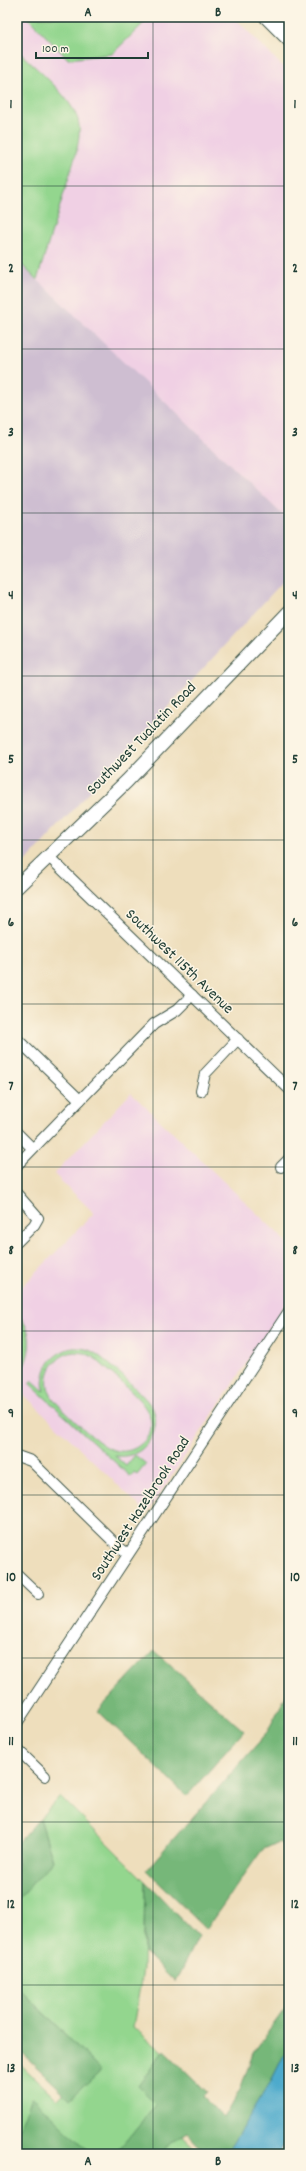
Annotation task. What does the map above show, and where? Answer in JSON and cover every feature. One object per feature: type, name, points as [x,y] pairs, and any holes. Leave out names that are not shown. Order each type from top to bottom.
[{"type":"main road","points":[[266,17],[289,40]]},
{"type":"main road","points":[[283,17],[289,23]]},
{"type":"main road","name":"Southwest Tualatin Road","points":[[17,887],[127,781],[289,612]]},
{"type":"street","name":"Southwest 115th Avenue","points":[[48,856],[289,1089]]},
{"type":"street","points":[[17,1165],[154,1024],[177,1010],[192,995]]},
{"type":"street","points":[[17,1039],[80,1100]]},
{"type":"street","points":[[201,1092],[205,1074],[238,1040]]},
{"type":"street","points":[[17,1133],[32,1148]]},
{"type":"street","points":[[281,1167],[289,1159]]},
{"type":"street","points":[[17,1194],[38,1218],[34,1225],[17,1242]]},
{"type":"street","name":"Southwest Hazelbrook Road","points":[[17,1723],[289,1311]]},
{"type":"street","points":[[17,1456],[31,1461],[120,1548],[128,1554]]},
{"type":"street","points":[[17,1574],[38,1594]]},
{"type":"street","points":[[17,1749],[45,1776]]},
{"type":"shaded area","points":[[26,17],[112,54],[150,17],[234,17],[289,73],[289,521],[37,280],[76,154],[73,109],[17,50],[17,25]]},
{"type":"shaded area","points":[[17,260],[289,521],[289,575],[17,871],[17,836],[24,842],[17,835]]},
{"type":"shaded area","points":[[131,1093],[289,1244],[289,1299],[147,1513],[17,1388],[17,1292],[94,1213],[54,1174]]},
{"type":"green space","points":[[27,17],[150,17],[112,54],[68,59]]},
{"type":"green space","points":[[17,50],[51,82],[68,101],[78,120],[79,128],[76,154],[37,280],[17,260]]},
{"type":"green space","points":[[17,1314],[27,1329],[29,1346],[26,1362],[17,1377]]},
{"type":"green space","points":[[82,1348],[97,1354],[134,1387],[153,1409],[155,1414],[155,1429],[148,1442],[142,1449],[135,1453],[127,1456],[115,1456],[126,1466],[135,1455],[146,1464],[137,1475],[134,1473],[131,1477],[29,1383],[32,1380],[44,1391],[44,1376],[49,1363],[59,1353],[66,1350]],"holes":[[[74,1352],[85,1353],[93,1357],[135,1395],[148,1412],[151,1420],[151,1429],[146,1438],[134,1449],[127,1451],[112,1450],[104,1445],[87,1432],[54,1400],[51,1395],[48,1388],[48,1381],[51,1368],[55,1362],[67,1354]]]},
{"type":"green space","points":[[154,1651],[244,1731],[187,1796],[98,1711]]},
{"type":"green space","points":[[289,1690],[289,1852],[279,1842],[262,1850],[206,1929],[146,1870],[266,1734]]},
{"type":"green space","points":[[60,1796],[145,1881],[143,1969],[133,2027],[163,2052],[161,2102],[155,2110],[201,2154],[17,2154],[17,2061],[57,2099],[93,2062],[17,1987],[17,1900],[53,1861],[40,1818]]},
{"type":"green space","points":[[40,1818],[53,1861],[19,1898],[17,1896],[17,1844]]},
{"type":"green space","points":[[145,1881],[198,1936],[175,1982],[144,1952]]},
{"type":"green space","points":[[17,1987],[101,2070],[70,2099],[17,2048]]},
{"type":"green space","points":[[289,2003],[289,2045],[270,2083],[226,2154],[199,2154],[202,2149],[187,2133],[172,2141],[162,2154],[115,2154],[156,2104],[138,2086],[164,2050],[207,2092],[203,2097],[224,2118],[241,2088],[253,2053]]},
{"type":"green space","points":[[32,2098],[35,2099],[92,2154],[17,2154],[17,2133]]},
{"type":"water","points":[[289,2045],[289,2136],[279,2154],[226,2154],[270,2083]]}]
